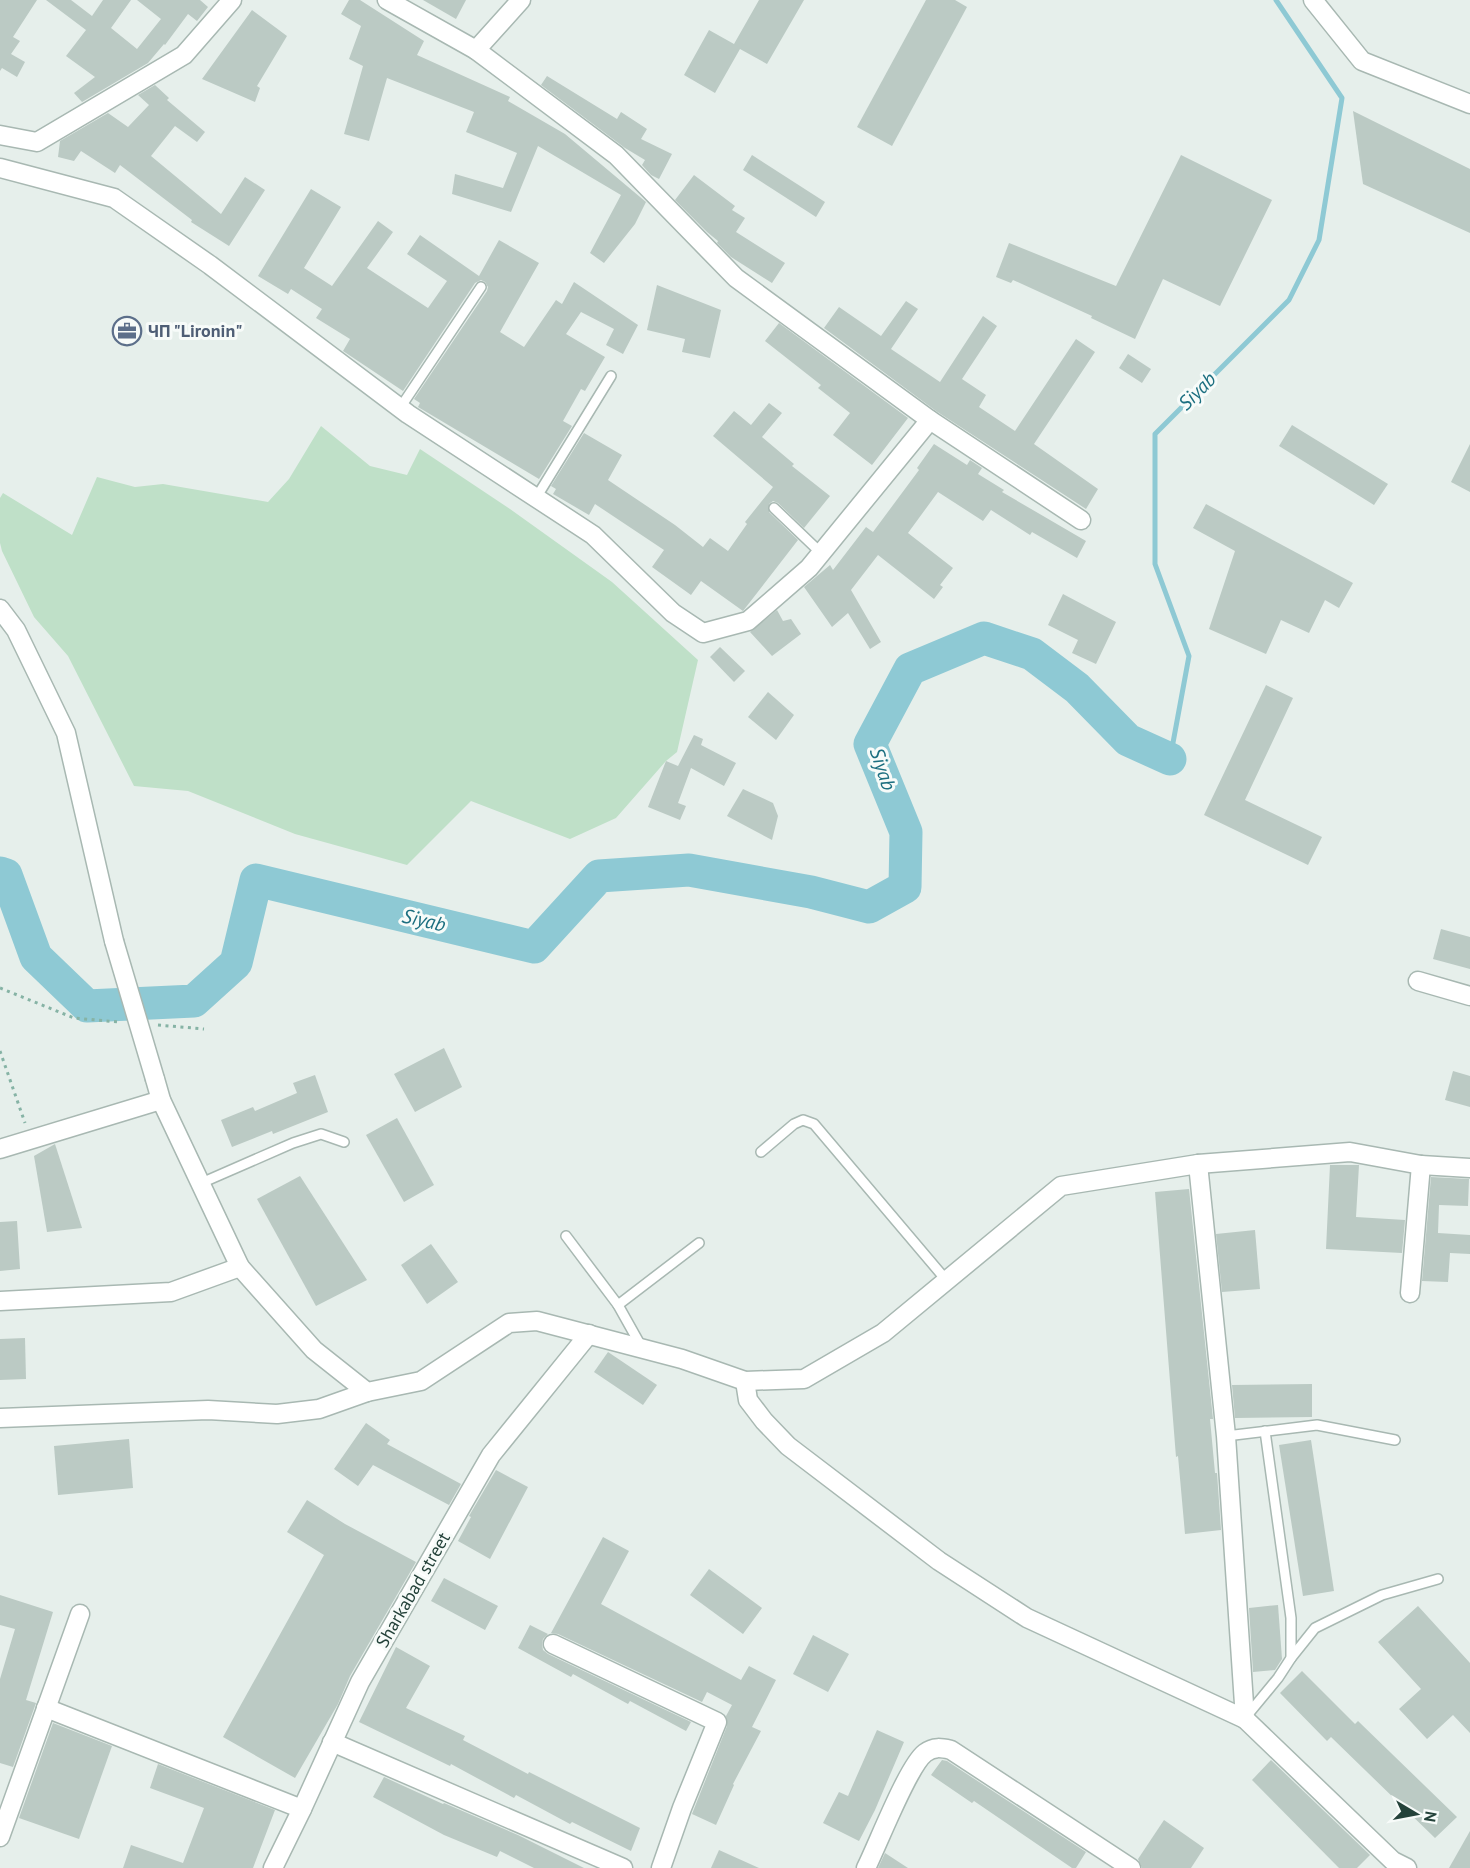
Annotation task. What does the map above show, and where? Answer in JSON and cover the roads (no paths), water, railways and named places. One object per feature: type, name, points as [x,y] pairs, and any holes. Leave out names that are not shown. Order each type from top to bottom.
[{"type":"street","points":[[0,135],[37,142],[184,55],[232,0]]},
{"type":"street","points":[[387,0],[476,50],[616,155],[736,278],[930,420],[1081,520]]},
{"type":"street","points":[[476,50],[521,0]]},
{"type":"street","points":[[1313,0],[1362,61],[1470,104]]},
{"type":"street","points":[[0,168],[114,198],[210,265],[400,408],[593,535],[673,613],[703,633],[748,621],[809,568],[930,420]]},
{"type":"street","points":[[0,609],[16,630],[66,733],[114,941],[161,1100],[200,1184],[240,1267],[314,1350],[367,1392]]},
{"type":"street","points":[[1418,981],[1470,996]]},
{"type":"street","points":[[0,1149],[161,1100]]},
{"type":"street","points":[[0,1418],[208,1410],[277,1414],[319,1409],[367,1392],[421,1381],[509,1323],[537,1321],[682,1359],[746,1381],[804,1379],[883,1333],[1061,1186],[1198,1164],[1350,1152],[1421,1165],[1470,1168]]},
{"type":"street","points":[[1198,1164],[1226,1436],[1245,1719]]},
{"type":"street","points":[[1410,1293],[1421,1165]]},
{"type":"street","points":[[0,1301],[171,1292],[240,1267]]},
{"type":"street","name":"Sharkabad street","points":[[273,1868],[360,1682],[491,1455],[589,1334]]},
{"type":"street","points":[[746,1381],[748,1400],[788,1446],[939,1561],[1027,1618],[1245,1719],[1395,1865]]},
{"type":"street","points":[[0,1837],[80,1614]]},
{"type":"street","points":[[553,1644],[717,1722],[682,1808],[661,1868]]},
{"type":"street","points":[[46,1708],[302,1809]]},
{"type":"street","points":[[332,1742],[623,1868]]},
{"type":"street","points":[[866,1868],[913,1769],[926,1752],[939,1747],[951,1750],[1131,1868]]},
{"type":"lane","points":[[400,408],[481,287]]},
{"type":"lane","points":[[536,498],[611,376]]},
{"type":"lane","points":[[774,508],[821,553]]},
{"type":"lane","points":[[761,1152],[794,1124],[803,1120],[814,1124],[947,1281]]},
{"type":"lane","points":[[200,1184],[293,1143],[321,1134],[344,1143]]},
{"type":"lane","points":[[566,1236],[618,1305],[643,1348]]},
{"type":"lane","points":[[618,1305],[699,1243]]},
{"type":"lane","points":[[1226,1436],[1317,1425],[1395,1440]]},
{"type":"lane","points":[[1265,1431],[1290,1618],[1291,1658]]},
{"type":"lane","points":[[1245,1719],[1315,1628],[1382,1595],[1438,1579]]},
{"type":"waterway","name":"Siyab","points":[[1170,759],[1189,656],[1155,564],[1155,434],[1289,300],[1319,240],[1342,98],[1276,0]]},
{"type":"waterway","name":"Siyab","points":[[0,873],[6,875],[36,957],[87,1006],[194,1001],[236,963],[256,880],[534,947],[599,876],[689,870],[811,892],[869,907],[905,887],[906,832],[870,744],[910,669],[984,638],[1032,654],[1077,688],[1128,740],[1170,759]]},
{"type":"place","name":"ЧП \"Lironin\"","points":[[127,331]]}]
